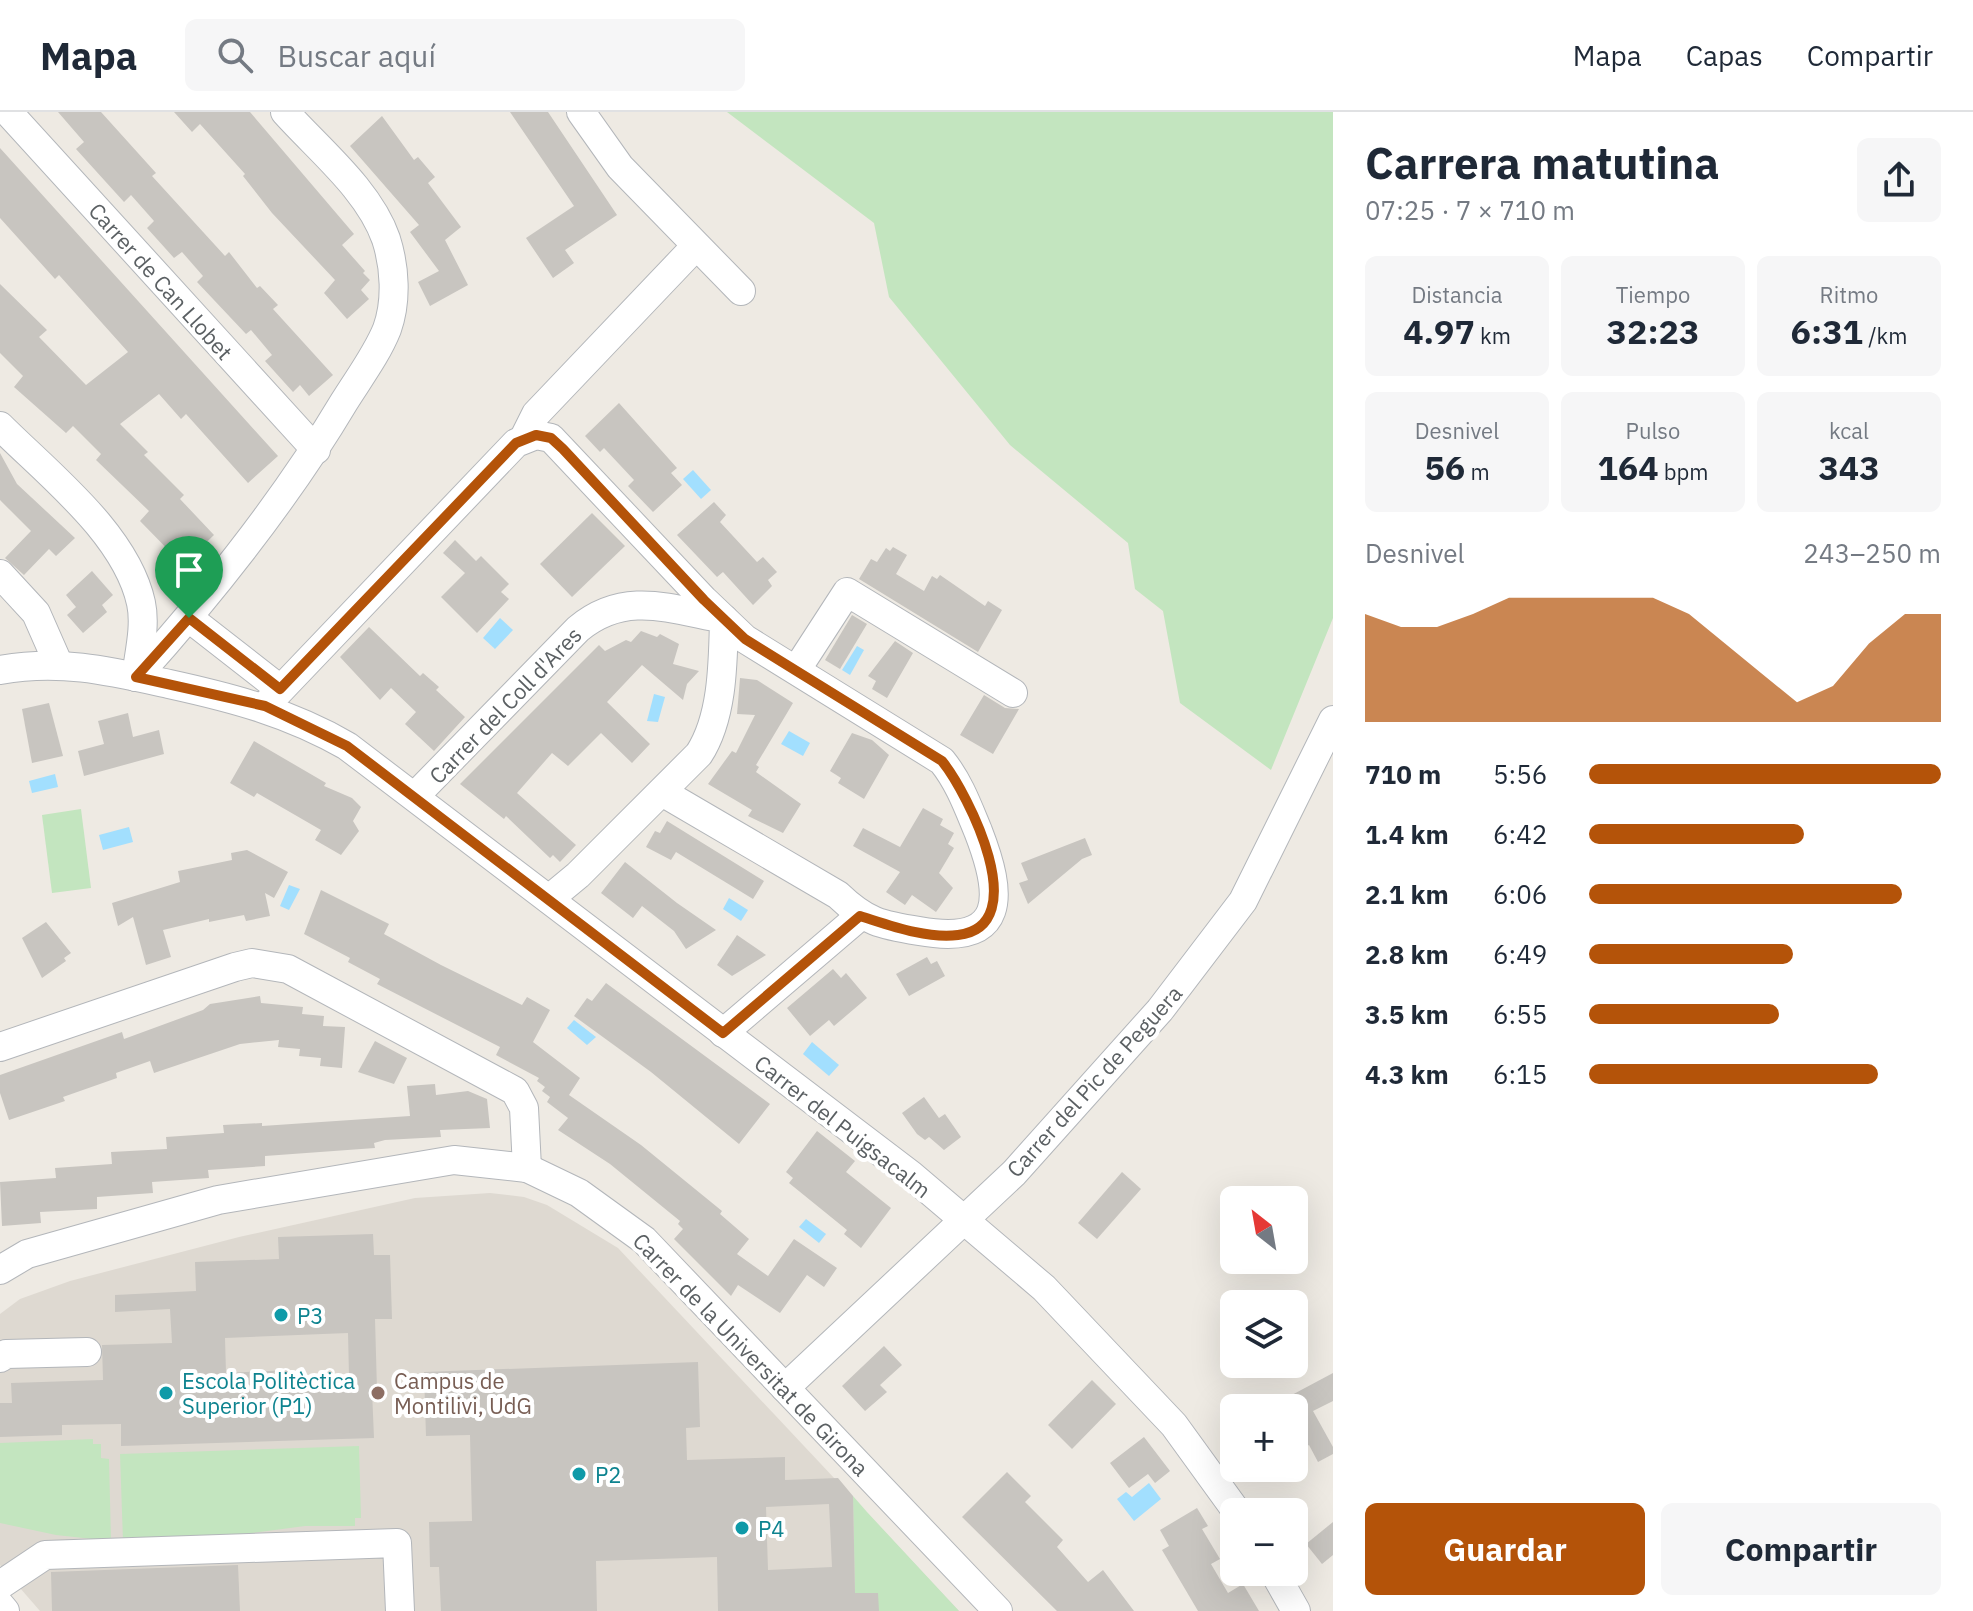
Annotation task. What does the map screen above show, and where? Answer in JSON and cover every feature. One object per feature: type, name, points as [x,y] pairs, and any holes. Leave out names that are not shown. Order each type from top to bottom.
[{"type":"street","name":"Carrer de Can Llobet","points":[[8,112],[316,450]]},
{"type":"street","points":[[136,677],[189,618],[300,475],[387,330],[393,302],[393,270],[386,240],[369,206],[285,112]]},
{"type":"street","points":[[581,112],[620,167],[741,291]]},
{"type":"street","points":[[189,618],[272,698],[524,438],[536,414],[695,247]]},
{"type":"street","points":[[0,426],[106,532],[121,555],[141,602],[143,626],[136,677]]},
{"type":"street","points":[[524,438],[536,435],[551,438],[745,639],[942,761],[958,785],[994,871],[994,903],[989,915],[972,931],[957,935],[936,934],[860,916],[838,895],[662,792]]},
{"type":"street","points":[[0,574],[36,613],[58,663]]},
{"type":"street","points":[[797,669],[847,592],[1013,693]]},
{"type":"street","name":"Carrer del Coll d'Ares","points":[[415,796],[578,629],[605,609],[657,606],[724,619]]},
{"type":"street","points":[[549,899],[662,792],[699,754],[709,738],[723,664],[724,619]]},
{"type":"street","name":"Carrer del Puigsacalm","points":[[0,670],[58,663],[99,667],[136,677],[272,698],[347,746],[911,1175],[1044,1288],[1174,1425],[1227,1498]]},
{"type":"street","name":"Carrer del Pic de Peguera","points":[[785,1388],[1036,1151],[1203,957],[1243,901],[1333,720]]},
{"type":"street","points":[[723,1033],[860,916]]},
{"type":"street","points":[[0,1047],[235,967],[269,964],[288,969],[515,1091],[524,1108],[527,1168]]},
{"type":"street","name":"Carrer de la Universitat de Girona","points":[[0,1270],[27,1254],[233,1197],[454,1160],[527,1168],[579,1193],[644,1240],[998,1611]]},
{"type":"street","points":[[0,1358],[6,1354],[87,1352]]},
{"type":"street","points":[[0,1585],[45,1555],[370,1534],[397,1543],[400,1611]]},
{"type":"street","points":[[1282,1586],[1296,1611]]},
{"type":"street","points":[[0,1605],[5,1611]]},
{"type":"shaded area","name":"Campus de Montilivi, UdG","points":[[490,1193],[524,1197],[547,1205],[618,1248],[959,1611],[40,1611],[0,1565],[0,1314],[20,1299],[70,1281],[239,1237],[415,1198]]},
{"type":"green space","points":[[727,112],[1333,112],[1333,618],[1271,770],[1180,703],[1163,611],[1135,589],[1128,543],[1010,445],[889,297],[874,223]]},
{"type":"green space","points":[[81,809],[91,888],[52,893],[42,815]]},
{"type":"green space","points":[[93,1439],[93,1444],[101,1444],[101,1458],[109,1459],[111,1541],[56,1535],[0,1523],[0,1443]]},
{"type":"green space","points":[[359,1446],[361,1518],[355,1518],[355,1526],[305,1526],[229,1536],[123,1541],[120,1454]]},
{"type":"green space","points":[[853,1496],[959,1611],[879,1611],[855,1593]]},
{"type":"water","points":[[693,470],[711,490],[701,499],[683,479]]},
{"type":"water","points":[[500,618],[513,630],[495,649],[483,638]]},
{"type":"water","points":[[857,646],[864,650],[850,675],[842,670]]},
{"type":"water","points":[[654,694],[665,697],[658,722],[647,721]]},
{"type":"water","points":[[789,731],[810,743],[803,756],[781,744]]},
{"type":"water","points":[[55,774],[58,787],[32,793],[29,781]]},
{"type":"water","points":[[129,827],[133,842],[103,850],[99,835]]},
{"type":"water","points":[[289,885],[300,889],[289,910],[280,906]]},
{"type":"water","points":[[729,898],[748,910],[741,921],[723,909]]},
{"type":"water","points":[[574,1020],[596,1037],[587,1045],[567,1028]]},
{"type":"water","points":[[812,1042],[839,1065],[829,1076],[803,1054]]},
{"type":"water","points":[[806,1219],[826,1234],[819,1243],[799,1227]]},
{"type":"water","points":[[1149,1483],[1161,1499],[1134,1521],[1117,1499],[1126,1492],[1132,1497]]},
{"type":"building","points":[[58,112],[101,112],[156,173],[152,176],[225,256],[229,252],[257,288],[260,286],[278,305],[273,309],[333,375],[309,396],[300,385],[293,392],[265,361],[272,355],[251,330],[246,334],[197,282],[203,276],[182,252],[174,258],[147,228],[154,221],[131,195],[124,202],[76,149],[84,142]]},
{"type":"building","points":[[174,112],[250,112],[354,234],[342,245],[370,280],[361,290],[369,299],[347,319],[324,293],[335,280],[272,213],[243,176],[245,174],[200,124],[192,132]]},
{"type":"building","points":[[510,112],[548,112],[617,215],[565,250],[574,263],[553,278],[526,238],[574,206]]},
{"type":"building","points":[[382,116],[414,160],[418,157],[435,177],[428,183],[461,227],[445,240],[468,285],[430,306],[418,282],[439,271],[410,232],[419,225],[350,146]]},
{"type":"building","points":[[0,148],[278,456],[248,483],[186,414],[181,419],[159,394],[120,424],[148,452],[144,455],[184,495],[180,499],[214,535],[183,565],[140,521],[149,511],[96,460],[101,454],[73,426],[66,433],[14,387],[23,376],[0,353],[0,284],[47,330],[39,337],[86,385],[128,352],[59,275],[55,279],[0,218]]},
{"type":"building","points":[[619,403],[677,468],[671,473],[682,485],[653,512],[628,486],[634,480],[604,448],[600,452],[585,436]]},
{"type":"building","points":[[0,453],[17,484],[75,538],[56,556],[49,549],[24,575],[5,558],[31,531],[0,500]]},
{"type":"building","points":[[714,502],[726,515],[720,522],[757,562],[763,557],[777,572],[768,580],[772,586],[753,605],[723,572],[717,577],[677,535]]},
{"type":"building","points":[[592,513],[625,546],[572,597],[540,564]]},
{"type":"building","points":[[455,540],[476,561],[481,556],[509,584],[501,592],[509,599],[477,633],[441,597],[465,573],[443,553]]},
{"type":"building","points":[[893,547],[907,555],[896,574],[924,591],[932,576],[937,579],[940,575],[985,606],[988,601],[1002,610],[978,652],[859,579],[871,559],[877,562],[886,548],[890,551]]},
{"type":"building","points":[[92,571],[113,595],[102,605],[107,612],[83,633],[67,615],[76,607],[66,595]]},
{"type":"building","points":[[852,615],[867,624],[840,669],[825,660]]},
{"type":"building","points":[[369,627],[420,676],[423,673],[439,687],[436,690],[465,717],[434,751],[405,724],[416,712],[391,688],[380,700],[340,657]]},
{"type":"building","points":[[641,631],[657,637],[660,634],[679,644],[673,664],[699,671],[687,684],[683,700],[642,665],[607,702],[650,744],[632,763],[601,733],[568,766],[552,753],[517,793],[576,845],[560,862],[553,855],[550,858],[506,816],[504,819],[460,784],[599,645],[605,651],[626,640],[631,642]]},
{"type":"building","points":[[895,641],[913,653],[887,698],[872,689],[876,681],[868,676]]},
{"type":"building","points":[[740,678],[757,680],[793,703],[756,765],[759,767],[756,772],[801,804],[783,833],[748,816],[752,810],[708,784],[732,751],[736,753],[755,715],[737,714]]},
{"type":"building","points":[[984,695],[1005,708],[1019,709],[993,754],[960,735]]},
{"type":"building","points":[[49,703],[63,756],[32,763],[22,709]]},
{"type":"building","points":[[128,713],[133,737],[159,730],[164,754],[84,776],[78,751],[104,744],[98,721]]},
{"type":"building","points":[[852,733],[872,740],[889,755],[864,799],[838,783],[841,778],[830,771]]},
{"type":"building","points":[[254,741],[326,783],[324,786],[352,798],[361,807],[353,821],[359,831],[341,855],[315,840],[321,830],[257,793],[254,797],[230,783]]},
{"type":"building","points":[[923,808],[943,819],[940,825],[954,833],[948,844],[954,848],[939,873],[953,888],[936,912],[912,895],[905,905],[886,892],[900,872],[853,846],[863,828],[900,847]]},
{"type":"building","points":[[667,821],[764,881],[753,899],[676,852],[671,860],[646,847],[655,831],[660,833]]},
{"type":"building","points":[[1085,838],[1092,855],[1082,859],[1028,904],[1019,883],[1028,880],[1021,863]]},
{"type":"building","points":[[247,850],[288,872],[274,898],[265,893],[270,916],[246,921],[244,915],[209,922],[209,919],[163,930],[171,957],[146,965],[133,917],[118,926],[112,903],[180,882],[178,871],[232,860],[231,853]]},
{"type":"building","points":[[625,862],[716,930],[686,949],[674,931],[642,906],[633,918],[601,893]]},
{"type":"building","points":[[321,890],[389,924],[384,934],[441,965],[522,1005],[527,997],[550,1010],[533,1042],[580,1078],[569,1095],[641,1145],[722,1211],[720,1214],[749,1239],[737,1254],[768,1276],[794,1239],[837,1268],[824,1287],[807,1275],[780,1313],[738,1285],[731,1296],[674,1239],[683,1229],[678,1224],[680,1221],[610,1164],[558,1130],[568,1118],[547,1102],[550,1097],[542,1091],[545,1087],[537,1081],[539,1078],[496,1055],[500,1047],[377,984],[380,979],[348,962],[350,958],[304,934]]},
{"type":"building","points":[[46,922],[71,953],[64,958],[66,961],[42,978],[22,938]]},
{"type":"building","points":[[737,935],[766,955],[732,976],[717,965]]},
{"type":"building","points":[[927,957],[931,964],[937,961],[945,976],[909,996],[896,974]]},
{"type":"building","points":[[833,969],[841,978],[846,973],[867,998],[834,1026],[829,1020],[810,1036],[787,1008]]},
{"type":"building","points":[[606,983],[770,1104],[739,1144],[651,1072],[574,1016],[587,998],[592,1001]]},
{"type":"building","points":[[260,996],[261,1003],[303,1007],[302,1014],[324,1016],[323,1026],[345,1027],[342,1068],[320,1066],[321,1058],[299,1056],[300,1049],[278,1047],[279,1040],[240,1044],[154,1073],[150,1061],[116,1073],[117,1078],[63,1097],[65,1101],[9,1120],[0,1093],[0,1075],[122,1032],[124,1039],[203,1010],[210,1004]]},
{"type":"building","points":[[375,1041],[407,1058],[394,1084],[358,1072]]},
{"type":"building","points":[[435,1084],[436,1095],[468,1091],[487,1099],[490,1128],[440,1130],[441,1137],[385,1140],[374,1143],[375,1148],[265,1156],[265,1166],[208,1170],[209,1178],[152,1182],[153,1193],[97,1197],[97,1209],[40,1212],[41,1223],[2,1226],[0,1182],[56,1178],[55,1168],[112,1164],[111,1152],[167,1149],[166,1137],[224,1133],[223,1125],[262,1123],[262,1126],[410,1116],[407,1086]]},
{"type":"building","points":[[924,1097],[939,1118],[945,1114],[961,1137],[944,1150],[929,1137],[925,1140],[917,1134],[902,1113]]},
{"type":"building","points":[[817,1131],[855,1161],[846,1172],[891,1208],[861,1248],[844,1234],[847,1230],[789,1183],[793,1178],[786,1172]]},
{"type":"building","points":[[1122,1172],[1141,1189],[1097,1239],[1078,1223]]},
{"type":"building","points":[[373,1234],[374,1255],[390,1255],[392,1319],[375,1319],[377,1390],[372,1391],[374,1438],[121,1446],[121,1424],[62,1425],[62,1435],[0,1437],[0,1403],[12,1403],[11,1383],[103,1380],[102,1345],[172,1343],[170,1309],[115,1312],[115,1295],[196,1291],[195,1262],[279,1259],[278,1237]],"holes":[[[348,1333],[349,1376],[289,1379],[288,1370],[226,1373],[225,1338]]]},
{"type":"building","points":[[884,1346],[902,1365],[880,1385],[887,1392],[865,1411],[842,1386]]},
{"type":"building","name":"P2","points":[[698,1362],[700,1427],[686,1428],[687,1460],[785,1457],[785,1480],[838,1478],[853,1496],[855,1593],[878,1593],[879,1611],[718,1611],[717,1557],[596,1561],[597,1611],[441,1611],[439,1567],[430,1567],[429,1522],[472,1521],[470,1435],[426,1436],[424,1372]],"holes":[[[829,1504],[832,1567],[768,1570],[766,1507]]]},
{"type":"building","points":[[1333,1373],[1333,1401],[1313,1411],[1333,1447],[1333,1454],[1318,1462],[1308,1446],[1308,1394],[1294,1394]]},
{"type":"building","points":[[1092,1380],[1116,1404],[1072,1449],[1048,1425]]},
{"type":"building","points":[[1144,1437],[1170,1471],[1155,1483],[1148,1474],[1129,1488],[1110,1463]]},
{"type":"building","points":[[1007,1472],[1031,1496],[1025,1502],[1063,1540],[1057,1547],[1088,1582],[1103,1570],[1134,1611],[1057,1611],[962,1517]]},
{"type":"building","points":[[1197,1508],[1208,1526],[1202,1529],[1220,1559],[1211,1564],[1220,1579],[1220,1586],[1224,1586],[1228,1593],[1244,1586],[1259,1611],[1198,1611],[1162,1550],[1169,1546],[1160,1530]]},
{"type":"building","points":[[1333,1522],[1333,1555],[1322,1564],[1308,1542]]},
{"type":"building","points":[[238,1565],[240,1611],[52,1611],[51,1572]]},
{"type":"place","name":"P3","points":[[281,1315]]},
{"type":"place","name":"Escola Politèctica Superior (P1)","points":[[166,1393]]},
{"type":"place","name":"Campus de Montilivi, UdG","points":[[378,1393]]},
{"type":"place","name":"P2","points":[[579,1474]]},
{"type":"place","name":"P4","points":[[742,1528]]},
{"type":"route","points":[[536,435],[551,438],[704,600],[745,639],[931,751],[942,761],[958,785],[994,871],[994,903],[982,923],[972,931],[957,935],[896,927],[860,916],[723,1033],[347,746],[289,715],[265,706],[136,677],[189,618],[280,689],[516,443],[536,435]]}]
